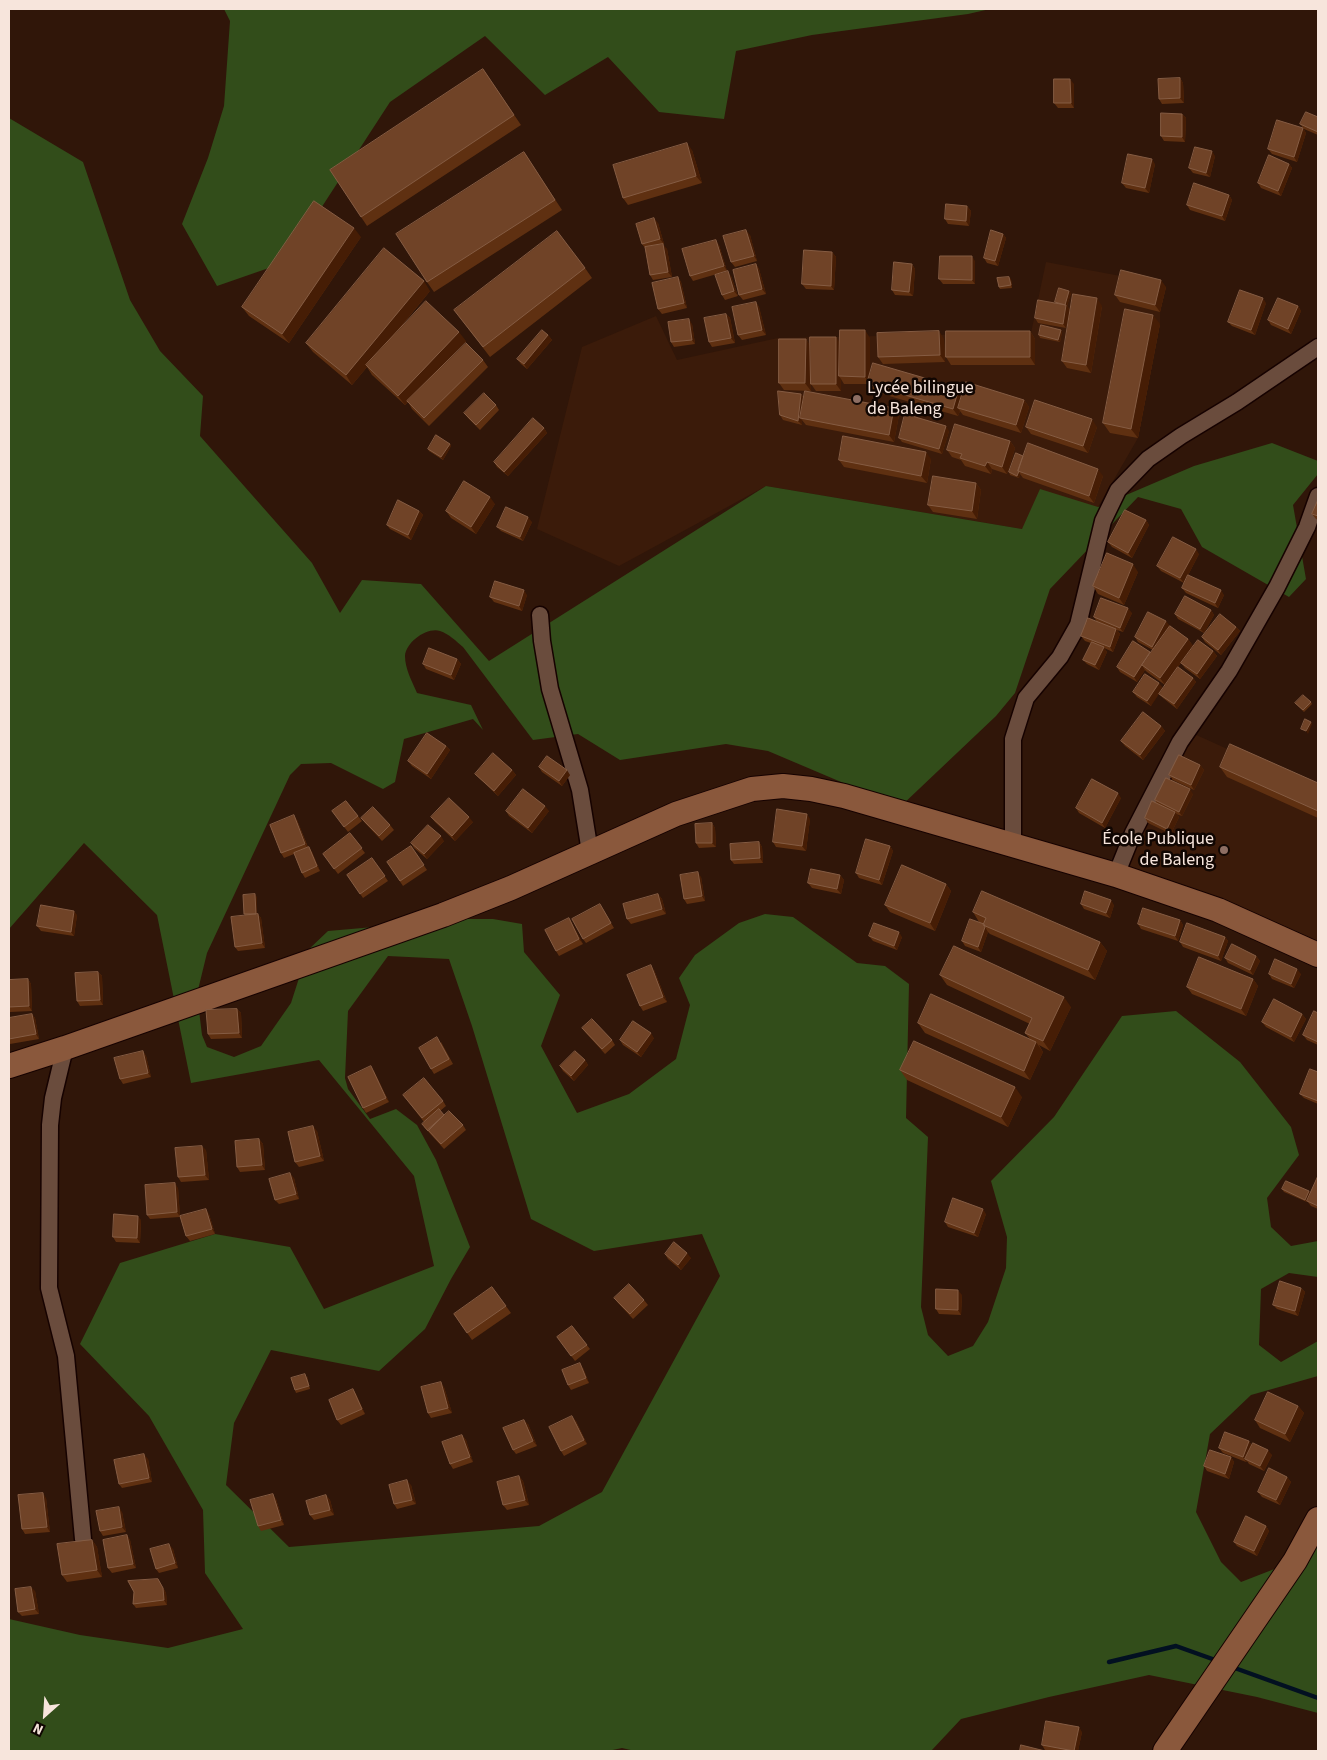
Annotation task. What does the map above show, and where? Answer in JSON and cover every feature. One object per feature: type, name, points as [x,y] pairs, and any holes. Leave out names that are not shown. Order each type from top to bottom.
[{"type":"street","points":[[1013,846],[1013,739],[1026,698],[1060,656],[1078,626],[1103,521],[1118,490],[1154,455],[1318,347]]},
{"type":"street","points":[[1116,875],[1133,833],[1180,742],[1228,671],[1277,587],[1307,527],[1318,496]]},
{"type":"street","points":[[540,615],[550,689],[580,790],[590,852]]},
{"type":"street","points":[[9,1066],[443,915],[511,888],[676,814],[752,789],[783,786],[811,789],[844,796],[1116,875],[1218,910],[1318,955]]},
{"type":"street","points":[[65,1048],[53,1098],[50,1125],[50,1288],[66,1356],[83,1539]]},
{"type":"street","points":[[1165,1751],[1295,1561],[1318,1519]]},
{"type":"shaded area","name":"Lycée bilingue de Baleng","points":[[1046,262],[1126,277],[1166,287],[1138,438],[1098,507],[1022,529],[766,486],[619,566],[537,529],[582,347],[656,316],[677,360],[778,338],[1031,333]]},
{"type":"shaded area","name":"École Publique de Baleng","points":[[1192,733],[1318,790],[1318,948],[1124,865]]},
{"type":"green space","points":[[224,9],[990,9],[968,14],[812,35],[736,51],[724,119],[659,112],[608,57],[545,95],[485,36],[390,102],[286,262],[217,286],[182,224],[208,158],[224,106],[230,21]]},
{"type":"green space","points":[[9,118],[83,162],[130,300],[160,351],[203,396],[200,436],[312,563],[340,613],[362,580],[421,584],[489,661],[766,486],[1022,529],[1040,489],[1098,507],[1194,466],[1272,443],[1318,461],[1318,474],[1293,505],[1306,579],[1289,597],[1202,547],[1181,509],[1138,497],[1050,589],[1015,693],[996,716],[900,807],[768,751],[726,744],[620,760],[578,734],[533,740],[463,647],[440,631],[435,630],[423,633],[409,646],[405,656],[407,670],[417,693],[471,705],[483,730],[473,719],[404,739],[395,782],[383,789],[331,763],[301,764],[290,775],[207,953],[197,994],[202,1035],[207,1047],[234,1057],[261,1046],[291,1003],[308,950],[328,931],[466,919],[493,919],[522,924],[524,952],[560,995],[541,1046],[577,1113],[629,1094],[676,1059],[690,1005],[679,978],[695,955],[739,923],[765,914],[793,917],[857,963],[885,966],[909,984],[906,1118],[928,1137],[921,1307],[928,1335],[948,1356],[973,1346],[988,1322],[1006,1268],[1007,1237],[991,1181],[1054,1117],[1122,1016],[1176,1011],[1240,1062],[1291,1127],[1299,1155],[1267,1198],[1271,1227],[1291,1246],[1318,1241],[1318,1277],[1289,1273],[1261,1289],[1259,1345],[1281,1362],[1318,1341],[1318,1376],[1251,1395],[1210,1434],[1196,1512],[1221,1562],[1241,1582],[1295,1561],[1318,1537],[1318,1713],[1257,1697],[1149,1675],[961,1719],[931,1751],[635,1751],[622,1748],[608,1751],[9,1751],[9,1619],[80,1635],[168,1648],[243,1629],[205,1573],[203,1510],[149,1416],[80,1344],[120,1263],[215,1234],[290,1247],[324,1309],[434,1266],[414,1176],[319,1060],[191,1083],[157,915],[84,843],[9,929]],"holes":[[[388,956],[449,959],[472,1026],[531,1219],[594,1251],[702,1234],[720,1276],[602,1492],[539,1526],[289,1547],[226,1485],[234,1423],[271,1350],[379,1371],[425,1329],[470,1247],[436,1160],[417,1125],[396,1109],[370,1119],[348,1089],[345,1078],[348,1011]]]},
{"type":"building","points":[[483,69],[514,115],[361,217],[330,170]]},
{"type":"building","points":[[1180,78],[1180,98],[1159,99],[1158,79]]},
{"type":"building","points":[[1054,79],[1070,79],[1071,103],[1054,103]]},
{"type":"building","points":[[1306,112],[1318,117],[1318,132],[1300,124]]},
{"type":"building","points":[[1161,113],[1182,114],[1182,137],[1161,136]]},
{"type":"building","points":[[1277,120],[1303,128],[1294,157],[1268,149]]},
{"type":"building","points":[[687,143],[696,176],[623,198],[613,165]]},
{"type":"building","points":[[1195,147],[1212,151],[1206,173],[1189,168]]},
{"type":"building","points":[[524,152],[555,200],[427,282],[396,234]]},
{"type":"building","points":[[1128,154],[1152,159],[1145,188],[1122,183]]},
{"type":"building","points":[[1269,155],[1289,164],[1278,191],[1258,183]]},
{"type":"building","points":[[1194,183],[1229,195],[1222,216],[1187,205]]},
{"type":"building","points":[[314,201],[354,228],[282,334],[242,307]]},
{"type":"building","points":[[946,204],[967,206],[966,221],[945,219]]},
{"type":"building","points":[[654,218],[660,239],[642,244],[636,224]]},
{"type":"building","points":[[746,230],[754,256],[731,262],[723,236]]},
{"type":"building","points":[[991,230],[1003,234],[995,261],[984,258]]},
{"type":"building","points":[[557,231],[585,268],[483,347],[454,310]]},
{"type":"building","points":[[716,240],[724,266],[690,276],[682,249]]},
{"type":"building","points":[[663,244],[668,272],[650,275],[645,247]]},
{"type":"building","points":[[384,248],[424,281],[346,375],[306,343]]},
{"type":"building","points":[[804,250],[832,252],[831,286],[802,284]]},
{"type":"building","points":[[940,256],[972,256],[972,280],[939,279]]},
{"type":"building","points":[[894,262],[912,264],[909,292],[892,290]]},
{"type":"building","points":[[756,264],[762,289],[739,295],[733,270]]},
{"type":"building","points":[[1121,270],[1161,280],[1155,305],[1115,295]]},
{"type":"building","points":[[728,271],[734,291],[722,295],[715,275]]},
{"type":"building","points":[[678,277],[684,303],[658,309],[652,283]]},
{"type":"building","points":[[1009,277],[1011,285],[999,287],[997,278]]},
{"type":"building","points":[[1059,288],[1069,291],[1065,305],[1055,302]]},
{"type":"building","points":[[1240,290],[1263,298],[1251,330],[1228,322]]},
{"type":"building","points":[[1073,294],[1097,298],[1086,365],[1062,361]]},
{"type":"building","points":[[1278,298],[1298,306],[1288,329],[1268,320]]},
{"type":"building","points":[[1038,300],[1066,305],[1063,324],[1035,318]]},
{"type":"building","points":[[426,301],[459,332],[398,396],[366,365]]},
{"type":"building","points":[[756,302],[762,330],[738,335],[732,307]]},
{"type":"building","points":[[1125,309],[1153,315],[1131,429],[1103,423]]},
{"type":"building","points":[[726,314],[731,338],[709,342],[704,318]]},
{"type":"building","points":[[689,319],[692,340],[671,342],[668,322]]},
{"type":"building","points":[[1041,325],[1061,330],[1058,340],[1039,335]]},
{"type":"building","points":[[542,330],[548,335],[524,364],[517,359]]},
{"type":"building","points":[[840,330],[865,330],[865,377],[839,376]]},
{"type":"building","points":[[939,331],[940,355],[878,357],[877,333]]},
{"type":"building","points":[[946,331],[1030,331],[1030,357],[946,357]]},
{"type":"building","points":[[810,337],[836,337],[836,384],[811,384]]},
{"type":"building","points":[[779,339],[806,339],[805,383],[779,383]]},
{"type":"building","points":[[466,343],[483,360],[424,418],[407,401]]},
{"type":"building","points":[[873,363],[959,388],[953,409],[867,384]]},
{"type":"building","points":[[966,382],[1024,400],[1016,425],[958,408]]},
{"type":"building","points":[[778,391],[801,394],[798,421],[780,415]]},
{"type":"building","points":[[805,391],[894,408],[889,435],[800,418]]},
{"type":"building","points":[[484,393],[496,405],[476,425],[464,413]]},
{"type":"building","points":[[1035,400],[1092,419],[1083,446],[1026,427]]},
{"type":"building","points":[[905,414],[946,426],[939,449],[899,438]]},
{"type":"building","points":[[533,418],[544,428],[504,472],[494,462]]},
{"type":"building","points":[[955,424],[1010,441],[1002,467],[987,462],[985,466],[960,458],[962,454],[947,450]]},
{"type":"building","points":[[436,435],[450,444],[441,457],[428,449]]},
{"type":"building","points":[[843,436],[926,452],[921,476],[839,460]]},
{"type":"building","points":[[1028,443],[1098,469],[1089,496],[1018,471]]},
{"type":"building","points":[[1016,453],[1023,456],[1017,476],[1009,472]]},
{"type":"building","points":[[933,476],[976,483],[972,511],[928,505]]},
{"type":"building","points":[[464,481],[490,497],[471,527],[446,511]]},
{"type":"building","points":[[398,500],[419,511],[408,535],[387,525]]},
{"type":"building","points":[[1318,500],[1318,516],[1312,514]]},
{"type":"building","points":[[506,507],[528,517],[520,537],[497,527]]},
{"type":"building","points":[[1125,510],[1146,520],[1128,553],[1108,542]]},
{"type":"building","points":[[1173,537],[1196,549],[1180,578],[1157,566]]},
{"type":"building","points":[[1107,553],[1133,564],[1119,598],[1093,586]]},
{"type":"building","points":[[1188,575],[1221,590],[1215,603],[1182,588]]},
{"type":"building","points":[[495,581],[524,590],[519,606],[490,597]]},
{"type":"building","points":[[1185,596],[1211,610],[1200,629],[1175,614]]},
{"type":"building","points":[[1101,598],[1128,608],[1120,628],[1094,617]]},
{"type":"building","points":[[1148,612],[1166,621],[1152,647],[1135,637]]},
{"type":"building","points":[[1220,614],[1236,627],[1218,650],[1202,637]]},
{"type":"building","points":[[1088,618],[1116,629],[1110,647],[1081,636]]},
{"type":"building","points":[[1170,626],[1188,639],[1160,678],[1142,665]]},
{"type":"building","points":[[1198,640],[1213,651],[1197,674],[1181,663]]},
{"type":"building","points":[[1133,641],[1150,652],[1134,677],[1117,667]]},
{"type":"building","points":[[1092,642],[1104,647],[1095,665],[1083,660]]},
{"type":"building","points":[[429,648],[457,659],[451,675],[423,664]]},
{"type":"building","points":[[1178,667],[1193,678],[1174,704],[1159,694]]},
{"type":"building","points":[[1145,674],[1159,683],[1147,701],[1133,692]]},
{"type":"building","points":[[1303,695],[1311,702],[1303,710],[1295,703]]},
{"type":"building","points":[[1143,712],[1161,726],[1140,755],[1121,741]]},
{"type":"building","points":[[1305,719],[1311,722],[1306,731],[1301,729]]},
{"type":"building","points":[[427,733],[446,746],[427,774],[408,761]]},
{"type":"building","points":[[1230,744],[1318,783],[1318,811],[1220,767]]},
{"type":"building","points":[[493,753],[512,770],[494,791],[475,774]]},
{"type":"building","points":[[1179,755],[1200,765],[1191,785],[1169,775]]},
{"type":"building","points":[[547,756],[567,770],[559,781],[539,767]]},
{"type":"building","points":[[1166,778],[1190,789],[1179,812],[1155,800]]},
{"type":"building","points":[[1092,779],[1118,793],[1102,823],[1076,808]]},
{"type":"building","points":[[523,789],[545,806],[528,828],[506,811]]},
{"type":"building","points":[[449,798],[469,817],[452,836],[431,817]]},
{"type":"building","points":[[346,801],[358,816],[344,827],[332,811]]},
{"type":"building","points":[[1152,801],[1175,812],[1167,829],[1145,818]]},
{"type":"building","points":[[373,807],[390,825],[379,836],[361,818]]},
{"type":"building","points":[[777,809],[807,814],[802,846],[773,842]]},
{"type":"building","points":[[294,815],[305,844],[281,853],[270,825]]},
{"type":"building","points":[[712,823],[712,843],[696,843],[695,824]]},
{"type":"building","points":[[428,825],[441,836],[424,854],[411,843]]},
{"type":"building","points":[[350,833],[362,848],[334,869],[323,854]]},
{"type":"building","points":[[866,839],[890,846],[879,880],[856,873]]},
{"type":"building","points":[[759,842],[760,858],[731,860],[730,844]]},
{"type":"building","points":[[411,846],[424,865],[400,881],[387,862]]},
{"type":"building","points":[[309,847],[317,866],[302,873],[294,853]]},
{"type":"building","points":[[372,858],[385,876],[360,894],[347,875]]},
{"type":"building","points":[[902,865],[946,884],[930,923],[885,905]]},
{"type":"building","points":[[811,869],[840,875],[837,889],[808,883]]},
{"type":"building","points":[[698,872],[702,896],[684,899],[680,875]]},
{"type":"building","points":[[982,891],[1100,942],[1088,970],[983,925],[986,918],[973,912]]},
{"type":"building","points":[[1085,891],[1111,900],[1106,913],[1081,904]]},
{"type":"building","points":[[255,894],[256,914],[244,914],[243,895]]},
{"type":"building","points":[[658,894],[662,909],[627,919],[623,904]]},
{"type":"building","points":[[600,904],[611,923],[583,939],[572,919]]},
{"type":"building","points":[[41,905],[74,911],[71,932],[37,926]]},
{"type":"building","points":[[1143,908],[1180,920],[1175,936],[1138,924]]},
{"type":"building","points":[[258,914],[262,943],[235,947],[231,917]]},
{"type":"building","points":[[569,918],[579,939],[556,951],[545,930]]},
{"type":"building","points":[[970,919],[984,924],[985,927],[978,947],[962,941]]},
{"type":"building","points":[[874,923],[899,932],[894,946],[869,936]]},
{"type":"building","points":[[1187,923],[1225,937],[1218,956],[1180,942]]},
{"type":"building","points":[[1232,944],[1256,956],[1250,970],[1225,958]]},
{"type":"building","points":[[954,946],[1064,997],[1043,1041],[1025,1033],[1032,1018],[940,975]]},
{"type":"building","points":[[1199,957],[1253,979],[1241,1009],[1187,987]]},
{"type":"building","points":[[1275,959],[1297,969],[1291,984],[1269,974]]},
{"type":"building","points":[[651,965],[663,997],[640,1006],[627,975]]},
{"type":"building","points":[[98,972],[100,1000],[77,1001],[75,973]]},
{"type":"building","points":[[28,979],[29,1006],[9,1007],[9,980]]},
{"type":"building","points":[[931,994],[1036,1042],[1024,1071],[918,1023]]},
{"type":"building","points":[[1274,999],[1302,1014],[1291,1037],[1262,1022]]},
{"type":"building","points":[[237,1009],[239,1033],[208,1034],[206,1010]]},
{"type":"building","points":[[1314,1011],[1318,1013],[1318,1042],[1303,1035]]},
{"type":"building","points":[[32,1014],[36,1034],[9,1039],[9,1018]]},
{"type":"building","points":[[592,1019],[612,1040],[602,1049],[582,1028]]},
{"type":"building","points":[[633,1021],[651,1033],[637,1052],[620,1040]]},
{"type":"building","points":[[437,1037],[449,1059],[431,1069],[419,1048]]},
{"type":"building","points":[[914,1041],[1015,1087],[1001,1117],[900,1070]]},
{"type":"building","points":[[143,1051],[148,1073],[120,1079],[114,1058]]},
{"type":"building","points":[[575,1051],[585,1060],[571,1076],[560,1066]]},
{"type":"building","points":[[371,1066],[386,1098],[363,1108],[348,1077]]},
{"type":"building","points":[[1310,1069],[1318,1072],[1318,1101],[1300,1094]]},
{"type":"building","points":[[424,1078],[443,1101],[422,1118],[403,1095]]},
{"type":"building","points":[[439,1109],[444,1115],[428,1131],[422,1124]]},
{"type":"building","points":[[449,1111],[463,1125],[441,1144],[428,1130]]},
{"type":"building","points":[[313,1126],[320,1156],[295,1162],[288,1132]]},
{"type":"building","points":[[259,1139],[262,1165],[237,1167],[235,1141]]},
{"type":"building","points":[[202,1146],[205,1175],[178,1177],[175,1148]]},
{"type":"building","points":[[290,1173],[296,1194],[275,1200],[269,1179]]},
{"type":"building","points":[[1318,1176],[1318,1206],[1307,1201]]},
{"type":"building","points":[[1286,1181],[1309,1191],[1305,1200],[1282,1189]]},
{"type":"building","points":[[175,1183],[177,1212],[147,1215],[145,1185]]},
{"type":"building","points":[[953,1198],[983,1209],[974,1233],[945,1222]]},
{"type":"building","points":[[206,1209],[212,1229],[186,1236],[180,1216]]},
{"type":"building","points":[[114,1214],[138,1216],[137,1238],[113,1237]]},
{"type":"building","points":[[674,1242],[687,1253],[678,1265],[665,1254]]},
{"type":"building","points":[[1280,1281],[1301,1288],[1295,1311],[1273,1305]]},
{"type":"building","points":[[629,1284],[644,1300],[630,1314],[614,1298]]},
{"type":"building","points":[[492,1287],[506,1306],[467,1333],[454,1314]]},
{"type":"building","points":[[936,1289],[958,1290],[958,1310],[936,1309]]},
{"type":"building","points":[[572,1326],[587,1345],[571,1356],[557,1337]]},
{"type":"building","points":[[580,1363],[586,1378],[568,1385],[562,1370]]},
{"type":"building","points":[[305,1374],[309,1386],[295,1390],[291,1378]]},
{"type":"building","points":[[441,1382],[448,1408],[428,1413],[421,1387]]},
{"type":"building","points":[[353,1389],[362,1409],[337,1420],[329,1400]]},
{"type":"building","points":[[1268,1392],[1298,1406],[1285,1434],[1255,1420]]},
{"type":"building","points":[[572,1416],[584,1440],[561,1451],[549,1427]]},
{"type":"building","points":[[524,1420],[533,1441],[513,1450],[503,1428]]},
{"type":"building","points":[[1225,1432],[1249,1441],[1243,1457],[1219,1448]]},
{"type":"building","points":[[462,1435],[470,1457],[450,1464],[442,1442]]},
{"type":"building","points":[[1253,1443],[1268,1450],[1260,1466],[1245,1459]]},
{"type":"building","points":[[1210,1450],[1231,1457],[1225,1474],[1204,1466]]},
{"type":"building","points":[[144,1454],[149,1478],[119,1484],[114,1460]]},
{"type":"building","points":[[1269,1468],[1287,1477],[1276,1500],[1258,1492]]},
{"type":"building","points":[[519,1476],[525,1500],[503,1505],[497,1482]]},
{"type":"building","points":[[407,1480],[412,1500],[394,1504],[389,1485]]},
{"type":"building","points":[[43,1493],[47,1527],[22,1529],[18,1495]]},
{"type":"building","points":[[273,1494],[281,1520],[258,1526],[250,1500]]},
{"type":"building","points":[[326,1495],[330,1510],[310,1515],[306,1501]]},
{"type":"building","points":[[119,1507],[122,1527],[100,1531],[96,1511]]},
{"type":"building","points":[[1246,1516],[1266,1526],[1254,1551],[1234,1542]]},
{"type":"building","points":[[127,1535],[133,1564],[108,1568],[103,1540]]},
{"type":"building","points":[[92,1540],[97,1570],[62,1575],[57,1544]]},
{"type":"building","points":[[169,1544],[175,1563],[156,1569],[150,1549]]},
{"type":"building","points":[[158,1579],[163,1588],[164,1600],[133,1604],[134,1592],[128,1581]]},
{"type":"building","points":[[31,1587],[35,1609],[18,1612],[15,1589]]},
{"type":"building","points":[[1046,1721],[1079,1727],[1074,1751],[1042,1745]]},
{"type":"building","points":[[1021,1745],[1045,1751],[1020,1751]]},
{"type":"waterway","points":[[1109,1662],[1176,1646],[1218,1661]]},
{"type":"waterway","points":[[1232,1667],[1318,1698]]},
{"type":"place","name":"Lycée bilingue de Baleng","points":[[857,399]]},
{"type":"place","name":"École Publique de Baleng","points":[[1224,850]]}]
